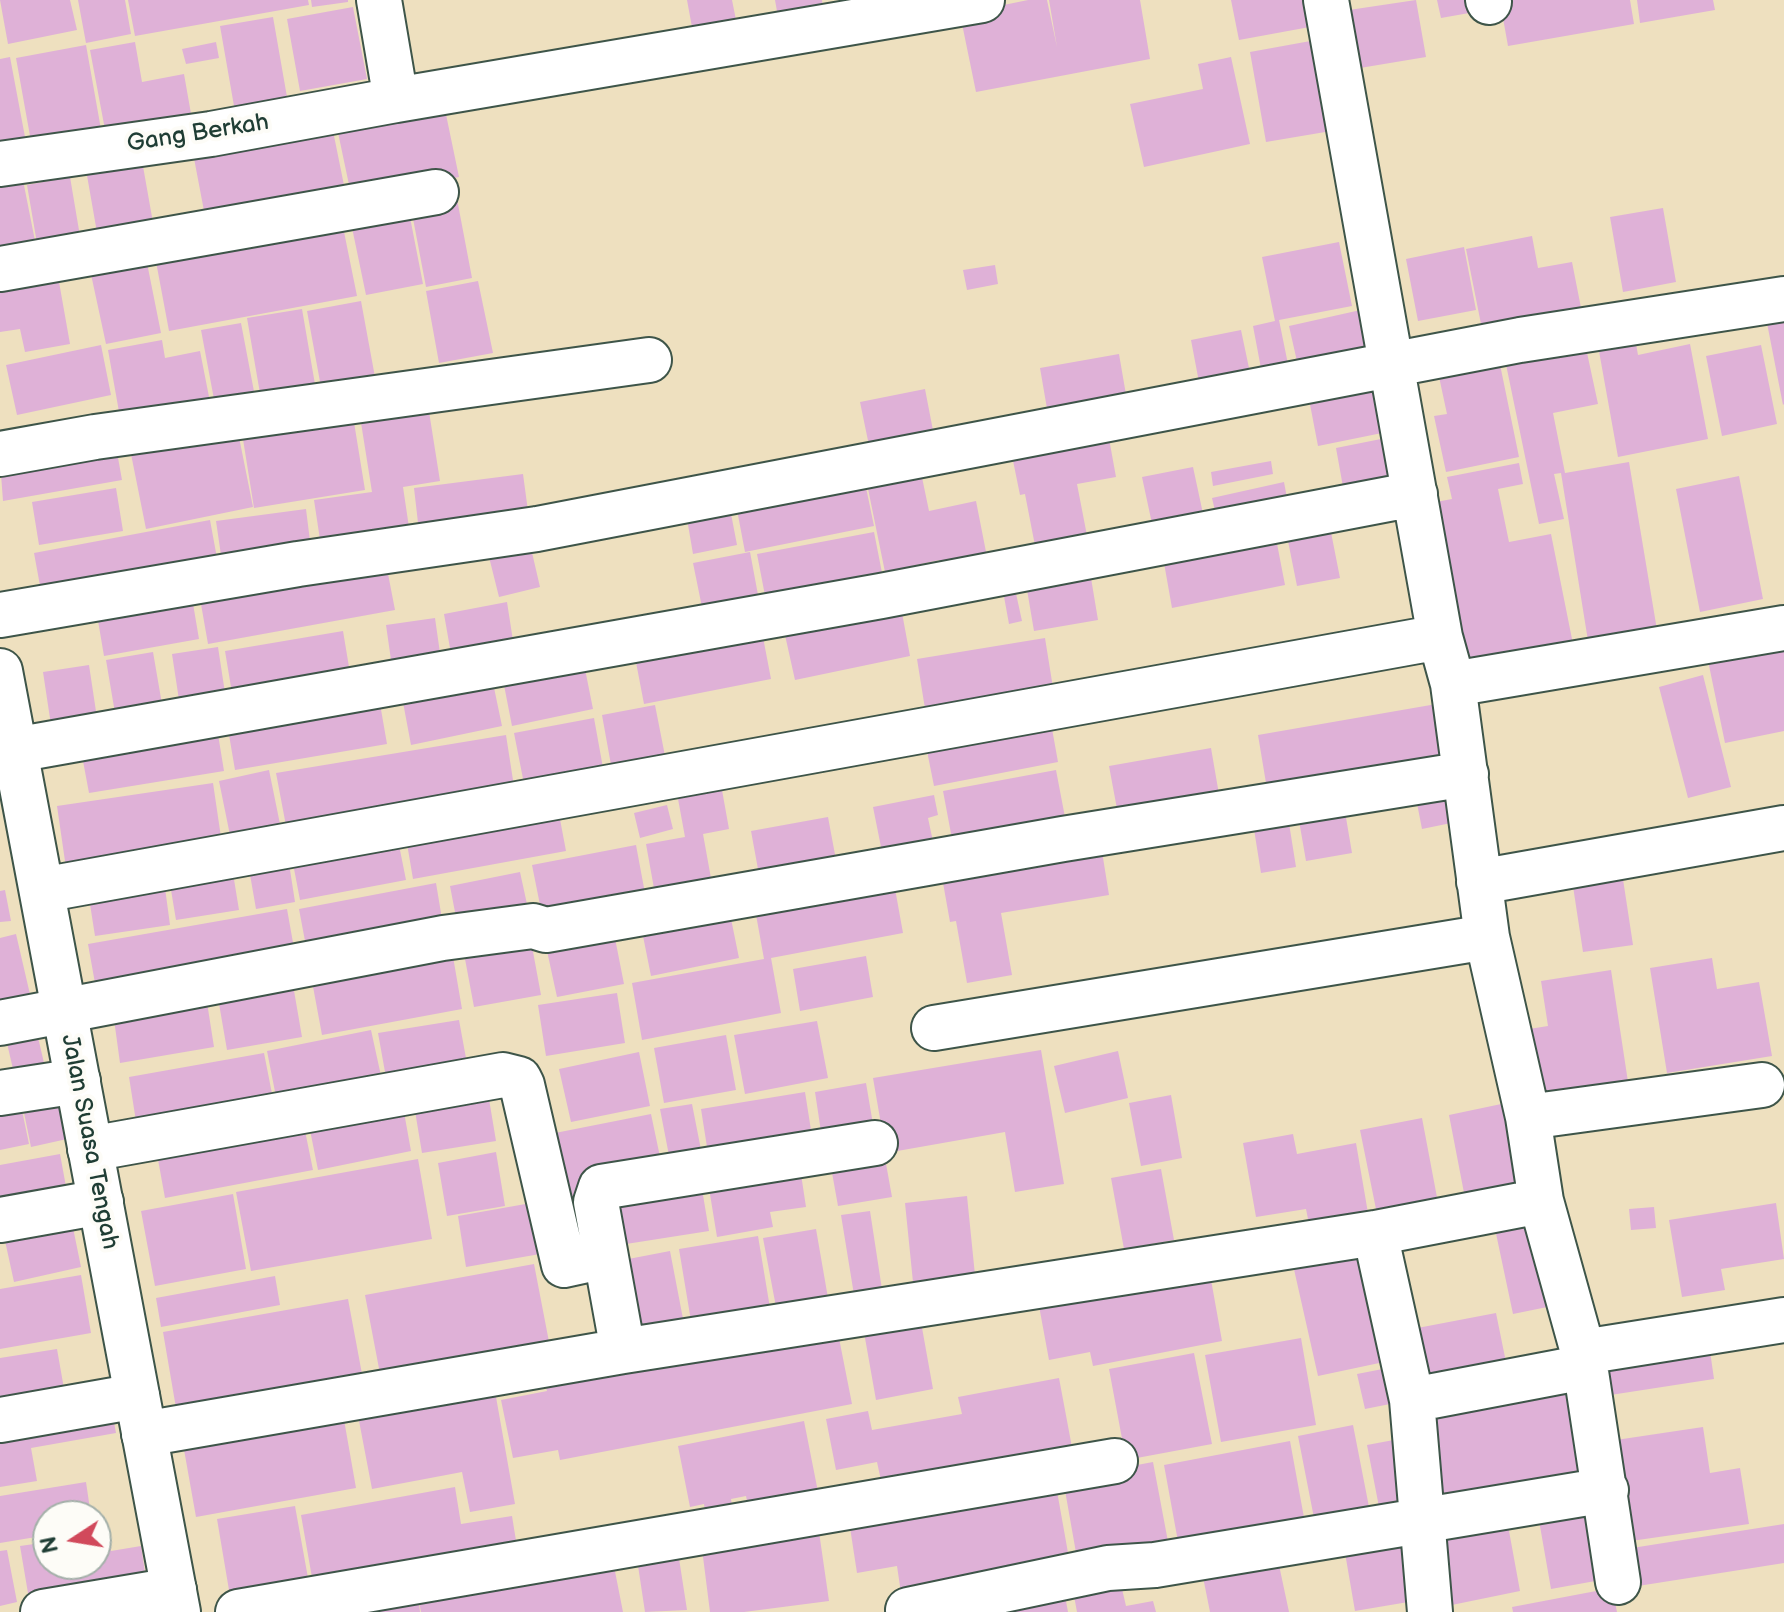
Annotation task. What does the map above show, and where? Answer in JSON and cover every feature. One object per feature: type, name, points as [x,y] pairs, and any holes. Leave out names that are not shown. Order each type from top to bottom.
[{"type":"street","points":[[379,0],[396,100]]},
{"type":"street","name":"Gang Berkah","points":[[0,164],[211,134],[982,0]]},
{"type":"street","points":[[1326,0],[1440,637],[1453,684],[1487,937],[1528,1117],[1541,1201],[1584,1360],[1618,1582]]},
{"type":"street","points":[[0,269],[436,192]]},
{"type":"street","points":[[0,615],[298,564],[537,529],[1393,367],[1520,340],[1784,299]]},
{"type":"street","points":[[0,454],[95,437],[649,360]]},
{"type":"street","points":[[15,750],[881,596],[1415,494]]},
{"type":"street","points":[[1453,684],[1784,628]]},
{"type":"street","points":[[42,890],[1440,637]]},
{"type":"street","name":"Jalan Suasa Tengah","points":[[0,671],[176,1601]]},
{"type":"street","points":[[0,1023],[443,938],[533,926],[546,930],[1063,839],[1466,774]]},
{"type":"street","points":[[1479,882],[1784,828]]},
{"type":"street","points":[[934,1028],[1487,937]]},
{"type":"street","points":[[90,1149],[503,1075],[519,1079],[522,1085],[564,1265],[605,1256]]},
{"type":"street","points":[[0,1093],[78,1081]]},
{"type":"street","points":[[1528,1117],[1762,1085]]},
{"type":"street","points":[[623,1351],[596,1202],[601,1187],[875,1143]]},
{"type":"street","points":[[0,1420],[141,1415],[623,1351],[1375,1233],[1541,1201]]},
{"type":"street","points":[[0,1220],[101,1202]]},
{"type":"street","points":[[1375,1233],[1412,1400],[1430,1612]]},
{"type":"street","points":[[1412,1400],[1584,1360],[1784,1320]]},
{"type":"street","points":[[238,1612],[1115,1461]]},
{"type":"street","points":[[908,1610],[1108,1568],[1155,1565],[1606,1490]]},
{"type":"street","points":[[43,1612],[176,1601]]},
{"type":"building","points":[[0,0],[70,0],[77,30],[8,44]]},
{"type":"building","points":[[78,0],[125,0],[131,34],[86,43]]},
{"type":"building","points":[[128,0],[308,0],[309,5],[135,36]]},
{"type":"building","points":[[311,0],[348,0],[348,2],[312,7]]},
{"type":"building","points":[[687,0],[732,0],[738,30],[694,38]]},
{"type":"building","points":[[775,0],[822,0],[823,10],[778,17]]},
{"type":"building","points":[[1028,0],[1047,0],[1057,47],[1049,0],[1140,0],[1150,59],[976,92],[960,14]]},
{"type":"building","points":[[1231,0],[1321,0],[1326,24],[1239,40]]},
{"type":"building","points":[[1416,0],[1426,57],[1360,68],[1349,10]]},
{"type":"building","points":[[1437,0],[1484,0],[1486,10],[1441,18]]},
{"type":"building","points":[[1507,0],[1630,0],[1634,24],[1508,46],[1501,7]]},
{"type":"building","points":[[1637,0],[1713,0],[1715,10],[1640,23]]},
{"type":"building","points":[[353,7],[367,79],[300,91],[287,19]]},
{"type":"building","points":[[273,17],[287,97],[234,106],[220,26]]},
{"type":"building","points":[[1327,38],[1343,129],[1266,142],[1250,52]]},
{"type":"building","points":[[135,42],[142,82],[184,74],[193,125],[106,135],[90,50]]},
{"type":"building","points":[[216,42],[219,58],[186,64],[182,49]]},
{"type":"building","points":[[86,45],[102,135],[32,147],[16,58]]},
{"type":"building","points":[[10,57],[25,137],[0,142],[0,59]]},
{"type":"building","points":[[1231,57],[1250,144],[1144,167],[1130,104],[1203,89],[1198,64]]},
{"type":"building","points":[[443,100],[459,177],[352,199],[336,123]]},
{"type":"building","points":[[332,126],[348,205],[208,232],[193,153]]},
{"type":"building","points":[[141,155],[155,234],[99,244],[85,164]]},
{"type":"building","points":[[20,165],[37,251],[0,258],[0,170]]},
{"type":"building","points":[[70,177],[82,248],[39,255],[27,185]]},
{"type":"building","points":[[457,199],[472,278],[426,287],[411,208]]},
{"type":"building","points":[[408,207],[423,284],[366,295],[350,218]]},
{"type":"building","points":[[1663,208],[1676,282],[1623,292],[1610,217]]},
{"type":"building","points":[[341,217],[357,296],[169,331],[154,251]]},
{"type":"building","points":[[1532,236],[1538,268],[1572,262],[1583,318],[1548,325],[1546,312],[1481,324],[1466,249]]},
{"type":"building","points":[[1339,242],[1352,306],[1279,320],[1290,374],[1263,379],[1253,326],[1275,321],[1262,257]]},
{"type":"building","points":[[1464,247],[1476,310],[1418,321],[1406,259]]},
{"type":"building","points":[[145,253],[161,333],[106,344],[89,265]]},
{"type":"building","points":[[56,265],[70,344],[25,352],[20,329],[0,332],[0,275]]},
{"type":"building","points":[[995,265],[998,284],[967,290],[963,270]]},
{"type":"building","points":[[478,281],[493,353],[439,363],[426,291]]},
{"type":"building","points":[[361,301],[377,388],[323,398],[307,311]]},
{"type":"building","points":[[1374,307],[1386,360],[1301,379],[1289,326]]},
{"type":"building","points":[[302,309],[317,396],[262,405],[247,318]]},
{"type":"building","points":[[1784,314],[1784,404],[1783,405],[1766,318]]},
{"type":"building","points":[[241,323],[256,402],[216,410],[201,330]]},
{"type":"building","points":[[1241,330],[1253,387],[1202,398],[1191,340]]},
{"type":"building","points":[[1634,333],[1638,355],[1690,344],[1708,439],[1618,457],[1597,340]]},
{"type":"building","points":[[1583,334],[1598,404],[1553,413],[1565,473],[1629,462],[1658,636],[1589,647],[1561,473],[1554,474],[1564,519],[1539,524],[1503,350]]},
{"type":"building","points":[[162,340],[165,358],[200,351],[211,407],[121,423],[108,350]]},
{"type":"building","points":[[101,345],[111,395],[17,415],[6,365]]},
{"type":"building","points":[[1496,345],[1519,457],[1446,472],[1434,416],[1447,414],[1435,358]]},
{"type":"building","points":[[1761,345],[1777,424],[1722,436],[1706,356]]},
{"type":"building","points":[[1119,354],[1129,412],[1050,426],[1040,368]]},
{"type":"building","points":[[1372,381],[1382,433],[1318,446],[1308,394]]},
{"type":"building","points":[[925,389],[936,446],[872,460],[860,402]]},
{"type":"building","points":[[427,399],[440,481],[403,487],[411,541],[322,553],[314,500],[372,492],[359,410]]},
{"type":"building","points":[[353,416],[365,490],[254,508],[242,433]]},
{"type":"building","points":[[1106,422],[1116,477],[1077,484],[1089,546],[1037,556],[1025,494],[1020,495],[1009,441]]},
{"type":"building","points":[[238,432],[253,507],[146,529],[131,454]]},
{"type":"building","points":[[1396,436],[1406,486],[1345,498],[1336,448]]},
{"type":"building","points":[[115,441],[122,480],[3,501],[0,461]]},
{"type":"building","points":[[1271,461],[1273,474],[1213,486],[1211,472]]},
{"type":"building","points":[[919,463],[929,511],[976,501],[988,562],[941,572],[939,560],[885,572],[865,474]]},
{"type":"building","points":[[1519,463],[1523,484],[1498,489],[1509,542],[1551,534],[1575,654],[1459,677],[1436,502],[1452,499],[1447,477]]},
{"type":"building","points":[[1193,467],[1205,523],[1154,533],[1142,477]]},
{"type":"building","points":[[862,468],[874,526],[745,552],[734,494]]},
{"type":"building","points":[[523,474],[530,526],[420,540],[414,488]]},
{"type":"building","points":[[1739,476],[1763,599],[1700,612],[1676,489]]},
{"type":"building","points":[[1284,482],[1290,514],[1219,528],[1212,498]]},
{"type":"building","points":[[116,488],[123,531],[39,545],[32,502]]},
{"type":"building","points":[[728,498],[737,545],[693,554],[685,507]]},
{"type":"building","points":[[306,509],[312,557],[223,569],[216,521]]},
{"type":"building","points":[[1328,517],[1340,578],[1297,586],[1285,526]]},
{"type":"building","points":[[210,520],[219,569],[43,602],[34,553]]},
{"type":"building","points":[[1273,523],[1285,585],[1172,608],[1161,546]]},
{"type":"building","points":[[527,531],[540,587],[499,597],[485,541]]},
{"type":"building","points":[[874,532],[884,583],[767,606],[757,554]]},
{"type":"building","points":[[750,552],[761,611],[705,622],[693,563]]},
{"type":"building","points":[[384,553],[395,610],[208,644],[198,587]]},
{"type":"building","points":[[1088,560],[1098,620],[1034,631],[1024,572]]},
{"type":"building","points":[[190,586],[199,639],[104,656],[95,603]]},
{"type":"building","points":[[1015,589],[1022,621],[1009,624],[1003,591]]},
{"type":"building","points":[[507,602],[516,660],[454,671],[444,614]]},
{"type":"building","points":[[900,602],[910,656],[795,680],[783,626]]},
{"type":"building","points":[[435,618],[441,660],[392,667],[386,625]]},
{"type":"building","points":[[1784,630],[1784,731],[1725,743],[1705,646]]},
{"type":"building","points":[[343,631],[352,685],[234,705],[225,651]]},
{"type":"building","points":[[762,632],[771,679],[644,704],[635,657]]},
{"type":"building","points":[[1045,638],[1054,694],[926,715],[917,659]]},
{"type":"building","points":[[218,647],[227,706],[181,713],[172,654]]},
{"type":"building","points":[[153,652],[163,710],[116,719],[106,660]]},
{"type":"building","points":[[584,664],[593,709],[512,726],[503,680]]},
{"type":"building","points":[[89,665],[97,718],[51,725],[43,672]]},
{"type":"building","points":[[1703,675],[1731,787],[1688,798],[1659,687]]},
{"type":"building","points":[[492,678],[502,726],[411,745],[402,697]]},
{"type":"building","points":[[379,698],[387,744],[235,770],[227,723]]},
{"type":"building","points":[[1448,702],[1459,762],[1268,795],[1258,735]]},
{"type":"building","points":[[655,705],[667,766],[613,776],[602,715]]},
{"type":"building","points":[[1049,712],[1058,762],[934,786],[924,736]]},
{"type":"building","points":[[594,718],[605,779],[526,794],[514,733]]},
{"type":"building","points":[[216,722],[224,771],[89,793],[80,745]]},
{"type":"building","points":[[506,735],[515,793],[287,831],[276,773]]},
{"type":"building","points":[[1211,748],[1221,806],[1120,825],[1109,766]]},
{"type":"building","points":[[269,770],[282,834],[232,845],[219,781]]},
{"type":"building","points":[[1056,770],[1068,833],[955,855],[943,791]]},
{"type":"building","points":[[720,779],[729,829],[703,834],[714,895],[657,905],[646,844],[685,837],[676,788]]},
{"type":"building","points":[[1448,781],[1456,822],[1422,829],[1414,788]]},
{"type":"building","points":[[213,783],[222,844],[66,868],[57,806]]},
{"type":"building","points":[[934,795],[938,815],[928,818],[935,851],[884,862],[873,807]]},
{"type":"building","points":[[556,798],[566,851],[413,879],[404,826]]},
{"type":"building","points":[[1343,800],[1352,853],[1306,861],[1297,809]]},
{"type":"building","points":[[667,805],[673,829],[640,838],[634,813]]},
{"type":"building","points":[[828,817],[839,876],[762,891],[751,831]]},
{"type":"building","points":[[1288,817],[1296,867],[1261,873],[1253,823]]},
{"type":"building","points":[[397,835],[406,880],[300,900],[291,853]]},
{"type":"building","points":[[1100,839],[1109,895],[1001,913],[1012,975],[967,983],[956,921],[950,922],[940,866]]},
{"type":"building","points":[[636,845],[647,904],[544,925],[532,865]]},
{"type":"building","points":[[288,857],[295,902],[256,909],[248,863]]},
{"type":"building","points":[[231,861],[239,910],[176,920],[168,872]]},
{"type":"building","points":[[1621,866],[1633,945],[1583,952],[1571,873]]},
{"type":"building","points":[[520,872],[530,918],[459,933],[450,886]]},
{"type":"building","points":[[892,872],[903,933],[771,958],[781,1013],[642,1040],[632,983],[764,959],[753,898]]},
{"type":"building","points":[[163,873],[170,925],[95,936],[87,885]]},
{"type":"building","points":[[436,883],[444,931],[308,957],[299,909]]},
{"type":"building","points":[[5,890],[11,921],[0,922],[0,891]]},
{"type":"building","points":[[728,904],[739,958],[651,976],[640,921]]},
{"type":"building","points":[[287,909],[297,965],[98,1000],[88,944]]},
{"type":"building","points":[[612,923],[624,984],[557,997],[544,937]]},
{"type":"building","points":[[529,930],[541,995],[474,1007],[462,943]]},
{"type":"building","points":[[16,934],[32,1003],[0,1010],[0,938]]},
{"type":"building","points":[[450,939],[462,1009],[322,1035],[309,965]]},
{"type":"building","points":[[866,956],[873,997],[800,1011],[793,969]]},
{"type":"building","points":[[1712,958],[1717,989],[1759,982],[1772,1056],[1667,1073],[1650,968]]},
{"type":"building","points":[[1611,970],[1628,1082],[1533,1097],[1523,1030],[1548,1026],[1541,981]]},
{"type":"building","points":[[292,979],[302,1037],[227,1050],[217,992]]},
{"type":"building","points":[[617,993],[625,1043],[546,1056],[538,1005]]},
{"type":"building","points":[[206,996],[214,1047],[120,1063],[113,1012]]},
{"type":"building","points":[[459,1020],[468,1069],[387,1083],[378,1033]]},
{"type":"building","points":[[817,1021],[828,1078],[745,1094],[734,1035]]},
{"type":"building","points":[[371,1030],[383,1085],[278,1107],[267,1051]]},
{"type":"building","points":[[37,1033],[44,1063],[13,1069],[6,1039]]},
{"type":"building","points":[[726,1035],[736,1090],[664,1103],[654,1048]]},
{"type":"building","points":[[1041,1050],[1064,1184],[1015,1192],[1005,1132],[886,1153],[873,1078]]},
{"type":"building","points":[[1118,1051],[1128,1098],[1065,1113],[1054,1066]]},
{"type":"building","points":[[639,1052],[650,1106],[571,1122],[559,1069]]},
{"type":"building","points":[[264,1053],[275,1109],[138,1134],[129,1077]]},
{"type":"building","points":[[866,1083],[875,1136],[823,1145],[815,1092]]},
{"type":"building","points":[[56,1085],[67,1139],[31,1147],[20,1093]]},
{"type":"building","points":[[805,1092],[814,1149],[710,1166],[701,1109]]},
{"type":"building","points":[[488,1093],[496,1141],[422,1153],[414,1105]]},
{"type":"building","points":[[1171,1095],[1182,1158],[1141,1166],[1129,1103]]},
{"type":"building","points":[[19,1096],[29,1144],[0,1150],[0,1100]]},
{"type":"building","points":[[402,1101],[411,1151],[318,1170],[308,1120]]},
{"type":"building","points":[[1506,1103],[1524,1186],[1465,1198],[1449,1115]]},
{"type":"building","points":[[692,1104],[704,1165],[672,1171],[660,1109]]},
{"type":"building","points":[[651,1114],[663,1171],[592,1214],[566,1219],[550,1134]]},
{"type":"building","points":[[302,1116],[313,1170],[165,1198],[155,1143]]},
{"type":"building","points":[[1422,1118],[1439,1208],[1378,1219],[1360,1130]]},
{"type":"building","points":[[1293,1134],[1297,1154],[1356,1143],[1369,1219],[1310,1229],[1306,1209],[1256,1217],[1243,1143]]},
{"type":"building","points":[[883,1147],[892,1197],[838,1206],[829,1156]]},
{"type":"building","points":[[496,1152],[505,1206],[447,1216],[438,1163]]},
{"type":"building","points":[[60,1154],[69,1203],[0,1215],[0,1165]]},
{"type":"building","points":[[418,1159],[432,1239],[251,1271],[236,1192]]},
{"type":"building","points":[[799,1161],[806,1207],[770,1212],[773,1227],[717,1237],[707,1176]]},
{"type":"building","points":[[1161,1169],[1174,1240],[1124,1249],[1111,1178]]},
{"type":"building","points":[[700,1177],[709,1231],[607,1247],[599,1193]]},
{"type":"building","points":[[233,1194],[246,1269],[155,1286],[141,1211]]},
{"type":"building","points":[[967,1196],[976,1285],[914,1292],[905,1203]]},
{"type":"building","points":[[548,1200],[557,1251],[466,1267],[458,1216]]},
{"type":"building","points":[[1776,1203],[1784,1259],[1721,1269],[1725,1290],[1682,1297],[1669,1220]]},
{"type":"building","points":[[1654,1207],[1656,1228],[1631,1230],[1629,1209]]},
{"type":"building","points":[[870,1211],[883,1296],[855,1301],[841,1215]]},
{"type":"building","points":[[70,1213],[81,1267],[14,1282],[2,1227]]},
{"type":"building","points":[[1537,1214],[1557,1305],[1513,1314],[1494,1224]]},
{"type":"building","points":[[816,1229],[828,1298],[776,1307],[763,1238]]},
{"type":"building","points":[[758,1236],[771,1314],[692,1327],[679,1249]]},
{"type":"building","points":[[1357,1241],[1384,1362],[1318,1376],[1291,1256]]},
{"type":"building","points":[[670,1251],[684,1324],[625,1335],[618,1261]]},
{"type":"building","points":[[1208,1263],[1222,1341],[1093,1366],[1090,1352],[1049,1360],[1037,1295]]},
{"type":"building","points":[[534,1264],[550,1347],[381,1379],[365,1295]]},
{"type":"building","points":[[81,1275],[91,1333],[0,1349],[0,1289]]},
{"type":"building","points":[[275,1276],[280,1305],[161,1327],[156,1298]]},
{"type":"building","points":[[348,1299],[362,1374],[176,1408],[163,1332]]},
{"type":"building","points":[[919,1311],[933,1389],[876,1400],[862,1321]]},
{"type":"building","points":[[1496,1313],[1509,1377],[1419,1394],[1407,1330]]},
{"type":"building","points":[[837,1328],[852,1404],[560,1460],[558,1450],[513,1458],[501,1400],[547,1391],[545,1384]]},
{"type":"building","points":[[1301,1338],[1316,1425],[1221,1442],[1205,1355]]},
{"type":"building","points":[[1709,1344],[1714,1379],[1604,1396],[1599,1361]]},
{"type":"building","points":[[57,1349],[66,1400],[0,1410],[0,1358]]},
{"type":"building","points":[[1194,1353],[1212,1444],[1126,1460],[1109,1369]]},
{"type":"building","points":[[1393,1367],[1400,1402],[1365,1409],[1357,1374]]},
{"type":"building","points":[[1568,1376],[1590,1485],[1438,1498],[1419,1405]]},
{"type":"building","points":[[1059,1378],[1074,1458],[882,1485],[877,1462],[836,1470],[826,1419],[868,1411],[872,1430],[962,1414],[958,1397]]},
{"type":"building","points":[[493,1380],[515,1504],[470,1512],[462,1472],[372,1489],[356,1405]]},
{"type":"building","points":[[111,1406],[116,1433],[31,1448],[37,1481],[0,1487],[0,1425]]},
{"type":"building","points":[[343,1414],[356,1488],[196,1517],[183,1444]]},
{"type":"building","points":[[804,1421],[820,1502],[750,1516],[746,1496],[731,1499],[733,1513],[706,1518],[704,1504],[690,1507],[678,1446]]},
{"type":"building","points":[[1353,1425],[1369,1507],[1314,1518],[1298,1436]]},
{"type":"building","points":[[1703,1427],[1710,1473],[1740,1468],[1749,1524],[1631,1541],[1616,1440]]},
{"type":"building","points":[[1399,1439],[1411,1501],[1379,1507],[1367,1445]]},
{"type":"building","points":[[1290,1441],[1307,1534],[1181,1558],[1164,1465]]},
{"type":"building","points":[[1153,1462],[1169,1547],[1078,1564],[1063,1479]]},
{"type":"building","points":[[1055,1480],[1070,1564],[901,1593],[897,1566],[857,1573],[849,1521]]},
{"type":"building","points":[[86,1482],[89,1500],[32,1500],[32,1538],[0,1543],[0,1496]]},
{"type":"building","points":[[455,1487],[461,1524],[512,1516],[518,1553],[314,1589],[301,1515]]},
{"type":"building","points":[[1597,1497],[1612,1578],[1551,1589],[1537,1509]]},
{"type":"building","points":[[295,1506],[310,1589],[231,1602],[217,1519]]},
{"type":"building","points":[[1507,1520],[1520,1591],[1442,1607],[1429,1535]]},
{"type":"building","points":[[1784,1524],[1784,1563],[1638,1586],[1632,1548]]},
{"type":"building","points":[[818,1525],[829,1601],[744,1612],[710,1612],[701,1541]]},
{"type":"building","points":[[1415,1534],[1426,1599],[1355,1611],[1344,1547]]},
{"type":"building","points":[[32,1544],[32,1580],[112,1580],[112,1551],[141,1546],[146,1579],[29,1599],[20,1546]]},
{"type":"building","points":[[7,1550],[17,1602],[0,1606],[0,1551]]},
{"type":"building","points":[[611,1551],[623,1612],[421,1612],[418,1596],[420,1612],[282,1612]]},
{"type":"building","points":[[1276,1551],[1289,1612],[1210,1612],[1201,1567]]},
{"type":"building","points":[[678,1552],[687,1610],[645,1612],[637,1559]]},
{"type":"building","points":[[1119,1576],[1126,1606],[1153,1601],[1156,1612],[1077,1612],[1072,1585]]},
{"type":"building","points":[[1063,1585],[1068,1612],[931,1612]]},
{"type":"building","points":[[1612,1588],[1617,1612],[1513,1612],[1512,1607]]}]
